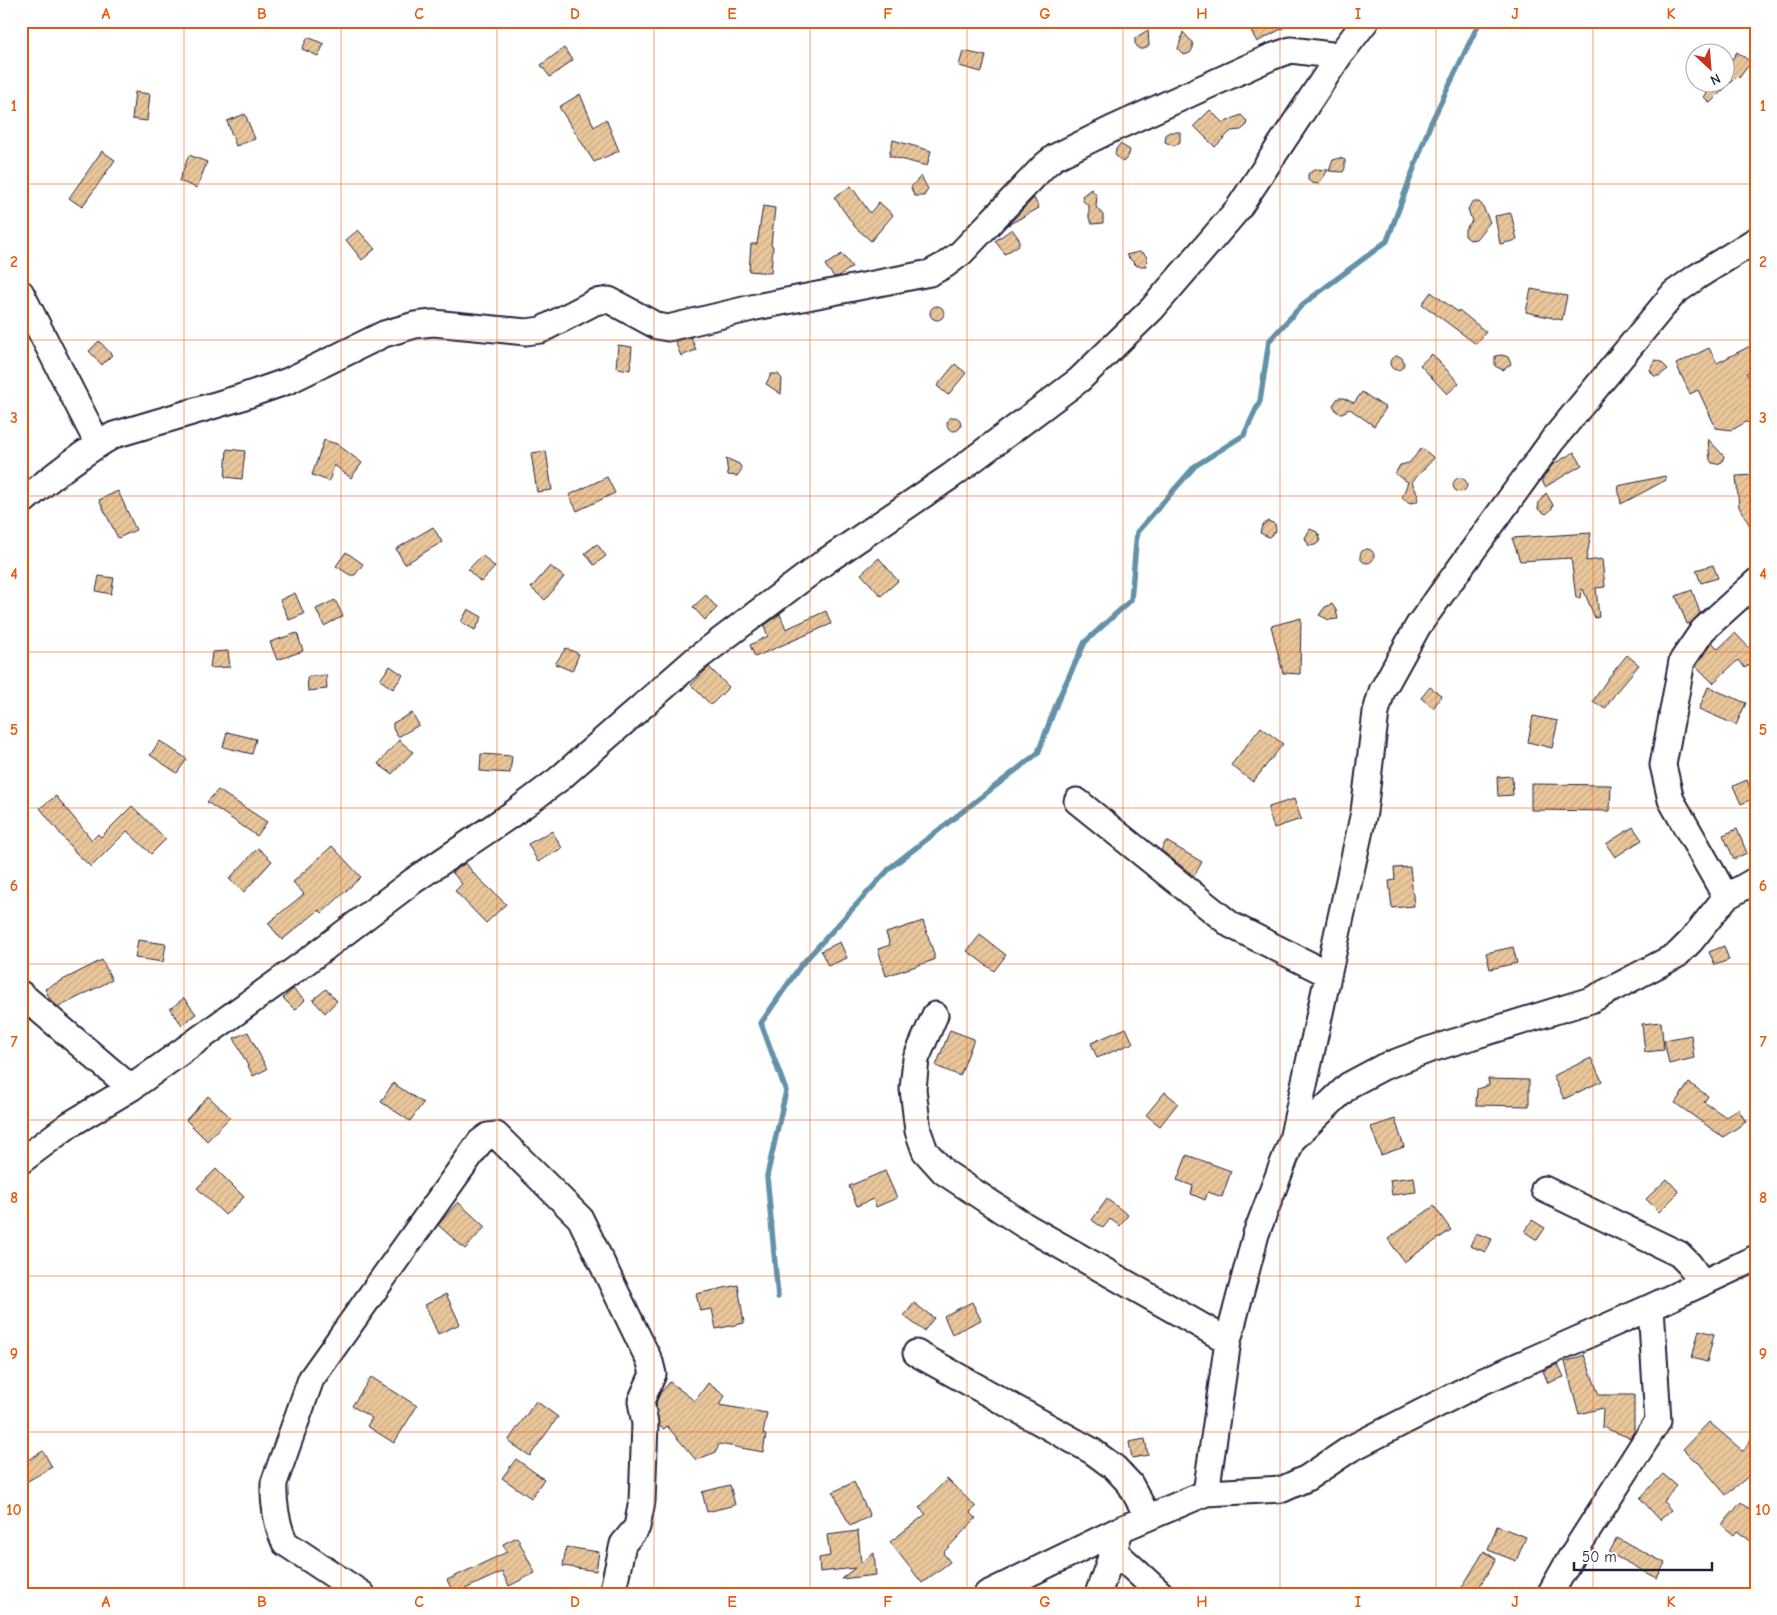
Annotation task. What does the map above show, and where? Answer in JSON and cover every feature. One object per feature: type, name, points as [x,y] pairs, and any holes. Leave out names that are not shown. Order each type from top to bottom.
[{"type":"street","points":[[21,1161],[69,1125],[131,1088],[310,959],[412,881],[515,812],[559,779],[696,659],[826,562],[951,476],[1079,380],[1152,309],[1238,209],[1339,56],[1366,21]]},
{"type":"street","points":[[21,503],[56,473],[114,435],[288,381],[384,334],[415,325],[433,323],[526,332],[541,330],[595,302],[610,300],[657,326],[668,328],[930,273],[961,253],[1045,165],[1055,157],[1277,54],[1291,50],[1339,56]]},
{"type":"street","points":[[1206,1493],[1228,1341],[1256,1234],[1292,1140],[1364,812],[1376,712],[1388,680],[1418,626],[1552,441],[1674,293],[1756,240]]},
{"type":"street","points":[[21,293],[98,444]]},
{"type":"street","points":[[1726,896],[1671,800],[1663,765],[1682,661],[1704,630],[1756,582]]},
{"type":"street","points":[[1077,801],[1231,925],[1328,974]]},
{"type":"street","points":[[1292,1140],[1349,1085],[1383,1067],[1437,1047],[1590,1000],[1677,955],[1691,941],[1726,896],[1756,880]]},
{"type":"street","points":[[21,994],[131,1088]]},
{"type":"street","points":[[935,1015],[916,1060],[913,1089],[918,1131],[925,1151],[944,1172],[1024,1225],[1228,1341]]},
{"type":"street","points":[[362,1594],[285,1544],[273,1494],[274,1482],[310,1378],[480,1142],[488,1136],[496,1135],[580,1218],[650,1362],[653,1374],[640,1401],[644,1424],[642,1501],[638,1527],[622,1544],[612,1594]]},
{"type":"street","points":[[1544,1189],[1679,1254],[1702,1282]]},
{"type":"street","points":[[987,1594],[1118,1539],[1148,1517],[1206,1493],[1283,1489],[1306,1478],[1350,1449],[1479,1383],[1756,1258]]},
{"type":"street","points":[[1550,1594],[1571,1557],[1658,1421],[1651,1307]]},
{"type":"street","points":[[916,1353],[1092,1451],[1115,1468],[1130,1484],[1148,1517]]},
{"type":"street","points":[[1098,1594],[1118,1539]]},
{"type":"street","points":[[1118,1539],[1161,1594]]},
{"type":"building","points":[[1260,21],[1296,21],[1257,42],[1249,27]]},
{"type":"building","points":[[1148,30],[1149,46],[1139,49],[1135,43],[1135,38]]},
{"type":"building","points":[[1183,32],[1192,42],[1193,48],[1190,53],[1184,55],[1178,49]]},
{"type":"building","points":[[308,37],[324,44],[318,56],[302,49]]},
{"type":"building","points":[[564,48],[573,60],[550,77],[541,65]]},
{"type":"building","points":[[963,51],[986,56],[982,72],[959,66]]},
{"type":"building","points":[[1737,52],[1751,62],[1739,78],[1737,76],[1734,79],[1734,56]]},
{"type":"building","points":[[135,92],[150,94],[147,121],[132,119]]},
{"type":"building","points":[[1708,92],[1721,92],[1710,103],[1704,97]]},
{"type":"building","points":[[580,94],[594,127],[606,119],[619,151],[594,162],[559,107]]},
{"type":"building","points":[[1210,110],[1223,123],[1241,115],[1247,121],[1246,126],[1241,130],[1231,131],[1215,147],[1194,126]]},
{"type":"building","points":[[245,114],[255,139],[236,146],[227,121]]},
{"type":"building","points":[[1180,132],[1180,142],[1174,146],[1165,142],[1166,134]]},
{"type":"building","points":[[893,140],[931,151],[927,166],[889,156]]},
{"type":"building","points":[[1120,144],[1130,150],[1128,157],[1123,162],[1115,155],[1116,149]]},
{"type":"building","points":[[102,151],[115,160],[82,207],[69,198]]},
{"type":"building","points":[[189,155],[207,162],[197,188],[179,181]]},
{"type":"building","points":[[1340,158],[1345,160],[1343,172],[1329,171],[1333,160]]},
{"type":"building","points":[[1315,169],[1328,170],[1319,184],[1308,180],[1308,174]]},
{"type":"building","points":[[921,176],[928,189],[924,196],[914,196],[911,187]]},
{"type":"building","points":[[851,186],[870,213],[879,202],[893,215],[871,241],[855,227],[834,197]]},
{"type":"building","points":[[1091,189],[1097,196],[1096,207],[1103,215],[1103,223],[1092,224],[1089,218],[1089,206],[1083,201],[1082,196]]},
{"type":"building","points":[[1034,198],[1039,208],[1008,225]]},
{"type":"building","points":[[1472,202],[1479,202],[1482,205],[1490,222],[1476,239],[1470,240],[1465,236],[1465,229],[1472,221],[1468,209]]},
{"type":"building","points":[[763,206],[775,208],[771,245],[773,246],[771,273],[749,271],[751,244],[757,244]]},
{"type":"building","points":[[1511,213],[1517,240],[1500,244],[1495,216]]},
{"type":"building","points":[[1012,229],[1019,239],[1019,245],[1005,254],[995,241]]},
{"type":"building","points":[[358,230],[375,249],[362,260],[346,240]]},
{"type":"building","points":[[1139,252],[1147,257],[1146,266],[1137,266],[1126,255]]},
{"type":"building","points":[[842,254],[852,267],[839,276],[834,277],[825,265]]},
{"type":"building","points":[[1531,289],[1567,296],[1562,320],[1526,312]]},
{"type":"building","points":[[1431,292],[1458,312],[1459,310],[1486,332],[1476,344],[1422,304]]},
{"type":"building","points":[[934,306],[940,306],[944,313],[940,320],[934,320],[930,316],[930,310]]},
{"type":"building","points":[[691,337],[696,350],[681,356],[675,341]]},
{"type":"building","points":[[99,341],[112,355],[102,365],[89,351]]},
{"type":"building","points":[[1756,343],[1756,369],[1746,373],[1756,388],[1753,424],[1746,422],[1732,430],[1716,428],[1698,390],[1690,394],[1676,364],[1709,348],[1717,363]]},
{"type":"building","points":[[618,345],[632,347],[630,370],[616,368]]},
{"type":"building","points":[[1432,354],[1459,383],[1447,394],[1420,365]]},
{"type":"building","points":[[1502,355],[1508,357],[1511,364],[1503,370],[1495,366],[1495,356]]},
{"type":"building","points":[[1394,356],[1400,356],[1404,363],[1400,370],[1394,370],[1390,366],[1390,360]]},
{"type":"building","points":[[1655,360],[1661,362],[1668,369],[1659,376],[1654,376],[1650,370]]},
{"type":"building","points":[[955,364],[966,373],[948,395],[937,386]]},
{"type":"building","points":[[771,374],[778,374],[782,379],[781,394],[766,384]]},
{"type":"building","points":[[1362,392],[1386,408],[1374,426],[1350,409],[1342,413],[1337,412],[1333,405],[1338,398],[1354,403]]},
{"type":"building","points":[[951,417],[957,417],[961,424],[957,431],[951,431],[947,427],[947,421]]},
{"type":"building","points":[[1708,439],[1724,456],[1722,462],[1717,464],[1712,463],[1710,460]]},
{"type":"building","points":[[324,440],[337,444],[362,463],[351,478],[334,465],[329,481],[312,475]]},
{"type":"building","points":[[1422,448],[1434,458],[1412,482],[1418,496],[1417,502],[1410,503],[1402,498],[1408,482],[1395,474],[1400,465],[1409,463]]},
{"type":"building","points":[[227,449],[245,451],[242,479],[225,477]]},
{"type":"building","points":[[546,451],[552,490],[537,492],[531,453]]},
{"type":"building","points":[[1574,452],[1582,465],[1545,487],[1542,480],[1552,465]]},
{"type":"building","points":[[726,458],[739,464],[742,469],[737,476],[728,475]]},
{"type":"building","points":[[1756,475],[1756,536],[1739,507],[1736,476]]},
{"type":"building","points":[[1665,476],[1666,480],[1621,504],[1618,486]]},
{"type":"building","points":[[607,477],[615,493],[577,511],[569,495]]},
{"type":"building","points":[[1457,478],[1463,478],[1467,485],[1463,492],[1457,492],[1453,488],[1453,482]]},
{"type":"building","points":[[118,491],[136,530],[118,538],[99,500]]},
{"type":"building","points":[[1546,493],[1553,505],[1546,514],[1538,509],[1539,502]]},
{"type":"building","points":[[1268,521],[1275,524],[1276,531],[1269,537],[1260,533],[1262,526]]},
{"type":"building","points":[[433,527],[442,542],[405,564],[396,549]]},
{"type":"building","points":[[1310,529],[1317,532],[1320,537],[1319,542],[1309,546],[1305,538]]},
{"type":"building","points":[[1591,533],[1586,561],[1602,559],[1605,587],[1596,588],[1599,617],[1595,618],[1583,589],[1581,590],[1580,598],[1576,598],[1571,558],[1520,561],[1512,538]]},
{"type":"building","points":[[597,544],[606,556],[594,565],[585,553]]},
{"type":"building","points":[[1364,549],[1370,549],[1374,556],[1370,563],[1364,563],[1360,559],[1360,553]]},
{"type":"building","points":[[346,552],[363,564],[355,575],[350,575],[336,566]]},
{"type":"building","points":[[482,555],[495,567],[481,582],[468,570]]},
{"type":"building","points":[[879,558],[898,581],[881,596],[861,574]]},
{"type":"building","points":[[1713,565],[1718,578],[1701,583],[1696,570]]},
{"type":"building","points":[[550,566],[564,577],[545,600],[531,588]]},
{"type":"building","points":[[99,576],[114,578],[111,594],[96,591]]},
{"type":"building","points":[[1692,590],[1700,613],[1691,623],[1687,624],[1676,596]]},
{"type":"building","points":[[295,593],[304,614],[289,620],[280,600]]},
{"type":"building","points":[[706,595],[717,608],[705,620],[693,607]]},
{"type":"building","points":[[335,600],[343,616],[324,626],[316,609]]},
{"type":"building","points":[[1332,604],[1338,619],[1329,620],[1319,615],[1325,607]]},
{"type":"building","points":[[468,609],[482,617],[475,630],[461,622]]},
{"type":"building","points":[[826,611],[831,624],[755,657],[750,645],[768,636],[764,626],[780,614],[786,629]]},
{"type":"building","points":[[1301,618],[1300,674],[1283,673],[1271,626]]},
{"type":"building","points":[[297,633],[303,651],[277,660],[270,642]]},
{"type":"building","points":[[1735,633],[1756,655],[1756,658],[1745,668],[1738,660],[1713,683],[1696,666],[1712,642],[1718,649]]},
{"type":"building","points":[[566,648],[579,654],[572,671],[555,664]]},
{"type":"building","points":[[228,651],[230,667],[210,668],[212,652]]},
{"type":"building","points":[[1627,655],[1639,665],[1616,692],[1605,709],[1593,701]]},
{"type":"building","points":[[390,666],[403,675],[393,689],[380,680]]},
{"type":"building","points":[[709,667],[729,687],[711,705],[691,685]]},
{"type":"building","points":[[326,675],[327,689],[308,691],[307,677]]},
{"type":"building","points":[[1430,687],[1442,696],[1433,708],[1421,698]]},
{"type":"building","points":[[1708,687],[1746,703],[1736,725],[1699,709]]},
{"type":"building","points":[[412,713],[419,725],[398,737],[393,729],[393,723]]},
{"type":"building","points":[[1533,716],[1558,721],[1552,748],[1528,742]]},
{"type":"building","points":[[1261,727],[1283,744],[1253,782],[1231,765]]},
{"type":"building","points":[[227,732],[256,739],[252,754],[223,747]]},
{"type":"building","points":[[399,740],[413,752],[392,774],[378,764]]},
{"type":"building","points":[[160,741],[187,759],[177,773],[150,755]]},
{"type":"building","points":[[481,754],[512,756],[510,773],[480,771]]},
{"type":"building","points":[[1512,776],[1513,795],[1498,796],[1497,777]]},
{"type":"building","points":[[1747,780],[1754,798],[1741,804],[1733,786]]},
{"type":"building","points":[[1531,784],[1611,785],[1610,811],[1531,810]]},
{"type":"building","points":[[218,790],[267,822],[257,836],[207,802]]},
{"type":"building","points":[[56,796],[92,840],[98,834],[101,837],[132,806],[166,839],[151,854],[127,831],[91,867],[74,851],[40,808]]},
{"type":"building","points":[[1294,799],[1301,819],[1274,828],[1269,807]]},
{"type":"building","points":[[1633,827],[1642,840],[1615,857],[1606,844]]},
{"type":"building","points":[[1737,829],[1747,853],[1734,859],[1723,835]]},
{"type":"building","points":[[552,831],[562,848],[538,862],[528,844]]},
{"type":"building","points":[[1166,841],[1202,862],[1194,876],[1161,850]]},
{"type":"building","points":[[332,846],[361,877],[322,913],[319,910],[282,940],[268,923],[304,894],[293,882]]},
{"type":"building","points":[[258,848],[272,861],[244,892],[229,879]]},
{"type":"building","points":[[466,863],[473,873],[506,904],[486,923],[455,891],[462,884],[452,872]]},
{"type":"building","points":[[1410,867],[1414,906],[1392,908],[1389,881],[1395,880],[1394,868]]},
{"type":"building","points":[[923,921],[934,954],[934,960],[886,976],[878,949],[890,945],[886,933]]},
{"type":"building","points":[[980,935],[1006,955],[994,971],[967,951]]},
{"type":"building","points":[[138,940],[166,944],[163,962],[135,958]]},
{"type":"building","points":[[840,942],[847,958],[828,966],[821,951]]},
{"type":"building","points":[[1724,946],[1729,960],[1715,965],[1709,952]]},
{"type":"building","points":[[1513,947],[1517,963],[1490,969],[1486,953]]},
{"type":"building","points":[[102,960],[112,980],[59,1007],[51,1001],[45,989]]},
{"type":"building","points":[[293,989],[305,1000],[295,1010],[283,998]]},
{"type":"building","points":[[326,989],[337,1001],[325,1013],[313,1000]]},
{"type":"building","points":[[184,998],[196,1014],[182,1025],[170,1009]]},
{"type":"building","points":[[1661,1022],[1664,1050],[1645,1052],[1642,1024]]},
{"type":"building","points":[[1126,1028],[1133,1043],[1097,1058],[1091,1043]]},
{"type":"building","points":[[950,1030],[974,1039],[960,1076],[936,1066]]},
{"type":"building","points":[[248,1032],[267,1069],[253,1076],[234,1038]]},
{"type":"building","points":[[1691,1035],[1694,1058],[1669,1064],[1664,1040]]},
{"type":"building","points":[[1591,1058],[1602,1081],[1564,1099],[1553,1076]]},
{"type":"building","points":[[1488,1079],[1529,1080],[1529,1106],[1476,1105],[1477,1089],[1489,1085]]},
{"type":"building","points":[[393,1083],[423,1103],[410,1121],[381,1102]]},
{"type":"building","points":[[1689,1083],[1708,1096],[1704,1102],[1726,1117],[1738,1109],[1746,1122],[1723,1137],[1675,1103]]},
{"type":"building","points":[[1165,1092],[1178,1103],[1160,1126],[1146,1115]]},
{"type":"building","points":[[208,1096],[230,1117],[207,1141],[186,1120]]},
{"type":"building","points":[[1395,1119],[1404,1147],[1381,1155],[1371,1127]]},
{"type":"building","points":[[1187,1155],[1231,1171],[1222,1197],[1208,1192],[1205,1200],[1191,1194],[1193,1186],[1177,1180]]},
{"type":"building","points":[[216,1169],[244,1197],[225,1215],[197,1188]]},
{"type":"building","points":[[885,1171],[897,1198],[876,1207],[873,1199],[857,1206],[849,1186]]},
{"type":"building","points":[[1414,1177],[1416,1192],[1392,1195],[1390,1180]]},
{"type":"building","points":[[1667,1179],[1679,1192],[1659,1212],[1646,1199]]},
{"type":"building","points":[[1107,1199],[1128,1215],[1120,1226],[1110,1219],[1103,1228],[1092,1220]]},
{"type":"building","points":[[458,1202],[485,1227],[465,1249],[438,1225]]},
{"type":"building","points":[[1434,1206],[1451,1230],[1404,1262],[1388,1239]]},
{"type":"building","points":[[1532,1220],[1545,1228],[1537,1240],[1525,1232]]},
{"type":"building","points":[[1476,1233],[1492,1239],[1486,1252],[1470,1246]]},
{"type":"building","points":[[738,1285],[744,1323],[716,1329],[712,1309],[700,1311],[696,1294]]},
{"type":"building","points":[[446,1294],[460,1324],[438,1334],[425,1305]]},
{"type":"building","points":[[972,1302],[981,1320],[952,1334],[944,1316]]},
{"type":"building","points":[[914,1303],[934,1318],[924,1331],[904,1316]]},
{"type":"building","points":[[1699,1330],[1714,1334],[1707,1362],[1692,1358]]},
{"type":"building","points":[[1584,1355],[1599,1395],[1634,1395],[1634,1431],[1630,1438],[1602,1427],[1603,1408],[1579,1414],[1565,1362]]},
{"type":"building","points":[[1558,1364],[1564,1377],[1548,1383],[1543,1371]]},
{"type":"building","points":[[371,1377],[417,1406],[394,1443],[367,1426],[372,1418],[352,1406]]},
{"type":"building","points":[[670,1382],[695,1401],[708,1383],[725,1396],[719,1405],[767,1413],[763,1434],[766,1435],[763,1452],[719,1444],[716,1452],[696,1460],[667,1426],[664,1429],[659,1426],[656,1403],[660,1393]]},
{"type":"building","points":[[536,1401],[558,1417],[530,1456],[508,1441]]},
{"type":"building","points":[[1709,1422],[1743,1451],[1756,1431],[1756,1466],[1750,1475],[1726,1495],[1698,1462],[1683,1449]]},
{"type":"building","points":[[1145,1439],[1148,1455],[1132,1458],[1129,1442]]},
{"type":"building","points":[[43,1451],[52,1467],[21,1485],[21,1464]]},
{"type":"building","points":[[516,1459],[544,1479],[531,1498],[502,1478]]},
{"type":"building","points":[[1663,1474],[1677,1486],[1663,1501],[1671,1510],[1660,1520],[1640,1498]]},
{"type":"building","points":[[947,1479],[976,1507],[970,1512],[976,1518],[943,1553],[950,1562],[922,1583],[890,1542],[926,1514],[919,1508]]},
{"type":"building","points":[[854,1482],[870,1516],[850,1526],[833,1492]]},
{"type":"building","points":[[730,1485],[735,1505],[707,1512],[702,1492]]},
{"type":"building","points":[[1741,1502],[1756,1514],[1756,1545],[1737,1531],[1734,1535],[1722,1525]]},
{"type":"building","points":[[1497,1526],[1526,1537],[1516,1561],[1488,1550]]},
{"type":"building","points":[[858,1531],[861,1563],[874,1553],[876,1575],[841,1579],[855,1568],[820,1572],[819,1558],[830,1556],[827,1535]]},
{"type":"building","points":[[517,1537],[535,1573],[509,1586],[502,1572],[454,1594],[447,1580],[507,1552],[503,1544]]},
{"type":"building","points":[[1617,1538],[1665,1563],[1657,1578],[1609,1553]]},
{"type":"building","points":[[566,1547],[599,1552],[596,1571],[563,1566]]},
{"type":"building","points":[[1484,1551],[1496,1559],[1475,1594],[1458,1594]]},
{"type":"waterway","points":[[778,1297],[767,1176],[786,1091],[761,1023],[801,965],[891,867],[1038,753],[1058,700],[1085,642],[1131,600],[1137,532],[1195,466],[1244,435],[1260,401],[1269,341],[1302,305],[1387,241],[1430,125],[1480,21]]}]
